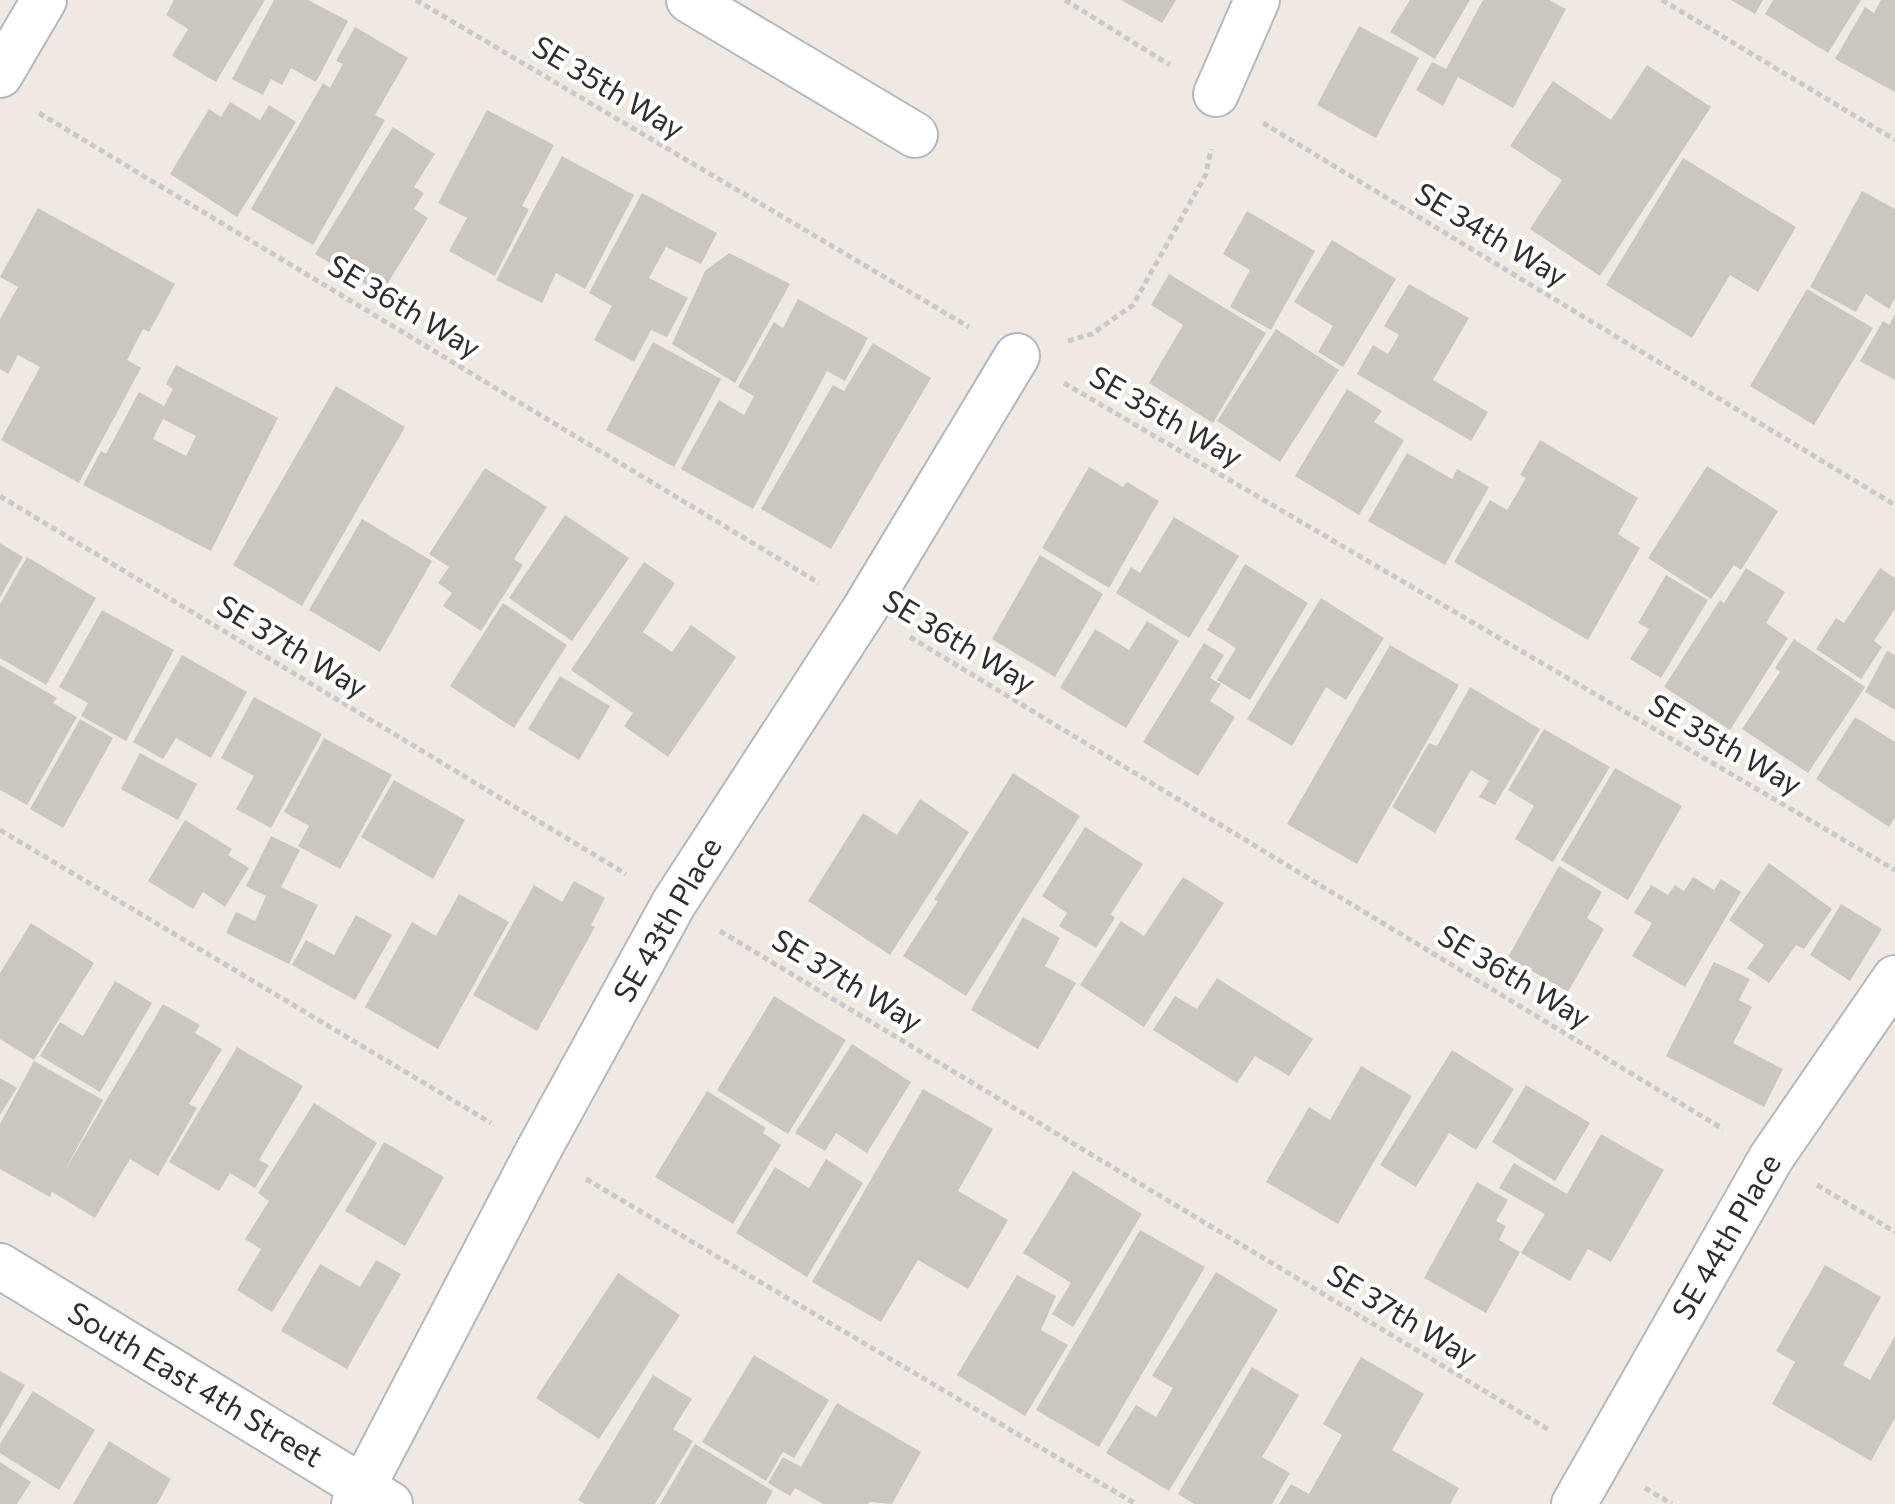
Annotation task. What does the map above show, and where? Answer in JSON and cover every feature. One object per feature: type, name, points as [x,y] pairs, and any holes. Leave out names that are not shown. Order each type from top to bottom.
[{"type":"street","points":[[14,91],[44,0]]},
{"type":"street","points":[[689,0],[915,135]]},
{"type":"street","points":[[1216,94],[1257,0]]},
{"type":"street","name":"SE 43th Place","points":[[369,1498],[538,1151],[674,903],[864,610],[1017,356]]},
{"type":"street","name":"SE 44th Place","points":[[1574,1504],[1771,1158],[1895,978]]},
{"type":"street","name":"South East 4th Street","points":[[0,1266],[369,1498]]},
{"type":"path","name":"SE 35th Way","points":[[416,0],[1895,870]]},
{"type":"path","name":"SE 34th Way","points":[[1065,0],[1895,505]]},
{"type":"path","points":[[1662,0],[1895,140]]},
{"type":"path","name":"SE 36th Way","points":[[14,91],[864,610],[1895,1232]]},
{"type":"path","points":[[1017,356],[1092,334],[1133,305],[1206,174],[1215,128],[1216,94]]},
{"type":"path","name":"SE 37th Way","points":[[0,496],[1672,1504]]},
{"type":"building","points":[[174,0],[265,0],[216,82],[172,56],[188,29],[166,15]]},
{"type":"building","points":[[274,0],[308,0],[348,21],[316,82],[291,68],[282,85],[271,79],[263,95],[232,79]]},
{"type":"building","points":[[1121,0],[1176,0],[1162,23]]},
{"type":"building","points":[[1410,0],[1470,0],[1435,59],[1390,32]]},
{"type":"building","points":[[1483,0],[1549,0],[1566,9],[1513,108],[1458,77],[1443,106],[1416,90],[1432,62],[1446,69]]},
{"type":"building","points":[[1731,0],[1763,0],[1755,14]]},
{"type":"building","points":[[1773,0],[1861,0],[1828,53],[1765,14]]},
{"type":"building","points":[[1881,0],[1895,0],[1895,92],[1835,59],[1865,7],[1874,13]]},
{"type":"building","points":[[1359,26],[1419,58],[1376,138],[1317,105]]},
{"type":"building","points":[[355,27],[408,58],[375,115],[385,120],[313,245],[251,209],[323,83],[330,88],[343,64],[336,61]]},
{"type":"building","points":[[1647,65],[1711,107],[1600,276],[1530,229],[1562,180],[1510,146],[1553,81],[1611,120]]},
{"type":"building","points":[[230,102],[260,120],[269,105],[296,122],[237,217],[170,174],[209,109],[221,117]]},
{"type":"building","points":[[487,110],[554,145],[522,206],[529,209],[495,276],[449,251],[467,218],[438,203]]},
{"type":"building","points":[[393,127],[435,154],[414,187],[424,193],[414,209],[428,218],[381,294],[315,254]]},
{"type":"building","points":[[562,156],[634,195],[585,289],[556,273],[542,303],[496,280]]},
{"type":"building","points":[[1683,158],[1796,227],[1758,292],[1730,275],[1692,338],[1606,285]]},
{"type":"building","points":[[1862,191],[1895,209],[1895,298],[1889,309],[1866,294],[1856,312],[1810,287]]},
{"type":"building","points":[[642,193],[717,233],[701,264],[666,247],[649,278],[688,298],[667,337],[651,330],[634,362],[594,340],[612,306],[589,293]]},
{"type":"building","points":[[38,208],[175,284],[149,332],[143,329],[127,360],[141,368],[79,483],[1,440],[40,367],[18,355],[8,374],[0,369],[0,319],[18,287],[0,277]]},
{"type":"building","points":[[1247,211],[1315,251],[1271,330],[1230,307],[1250,270],[1223,254]]},
{"type":"building","points":[[1332,240],[1396,279],[1343,367],[1318,352],[1333,326],[1294,302]]},
{"type":"building","points":[[729,253],[790,284],[735,383],[672,344],[705,271]]},
{"type":"building","points":[[1169,274],[1266,333],[1213,423],[1149,383],[1183,325],[1151,305]]},
{"type":"building","points":[[1409,284],[1469,318],[1433,380],[1488,412],[1471,441],[1357,374],[1373,345],[1388,354],[1399,335],[1384,326]]},
{"type":"building","points":[[1807,289],[1873,328],[1814,425],[1750,386]]},
{"type":"building","points":[[798,299],[868,338],[845,381],[827,371],[753,509],[681,469],[719,400],[744,415],[754,396],[738,387],[774,322],[783,328]]},
{"type":"building","points":[[1895,314],[1895,380],[1860,361],[1883,321],[1889,325]]},
{"type":"building","points":[[1276,329],[1339,370],[1280,462],[1217,421]]},
{"type":"building","points":[[653,342],[721,379],[674,467],[606,430]]},
{"type":"building","points":[[873,343],[931,378],[831,549],[761,509],[833,385],[844,391]]},
{"type":"building","points":[[176,365],[278,418],[211,551],[83,485],[101,451],[106,454],[139,392],[164,406],[173,389],[166,384]],"holes":[[[163,419],[196,436],[186,456],[153,439]]]},
{"type":"building","points":[[336,386],[405,427],[302,606],[233,565]]},
{"type":"building","points":[[1347,389],[1382,411],[1374,422],[1404,440],[1359,515],[1295,476]]},
{"type":"building","points":[[1540,440],[1638,498],[1618,534],[1640,548],[1588,640],[1454,562],[1490,500],[1507,510],[1526,478],[1520,475]]},
{"type":"building","points":[[1407,453],[1452,479],[1457,469],[1489,487],[1445,565],[1368,521]]},
{"type":"building","points":[[1707,466],[1778,511],[1741,570],[1734,565],[1711,599],[1648,558]]},
{"type":"building","points":[[1089,467],[1123,487],[1127,482],[1159,501],[1109,588],[1042,548]]},
{"type":"building","points":[[485,468],[547,507],[514,559],[523,565],[481,631],[443,606],[452,593],[438,583],[449,567],[429,554]]},
{"type":"building","points":[[565,515],[629,558],[572,641],[509,598]]},
{"type":"building","points":[[1174,517],[1239,556],[1189,638],[1116,593],[1131,567],[1140,573]]},
{"type":"building","points":[[362,519],[432,561],[380,652],[309,610]]},
{"type":"building","points":[[0,543],[23,557],[0,597]]},
{"type":"building","points":[[1040,555],[1103,594],[1055,677],[992,639]]},
{"type":"building","points":[[27,557],[96,598],[46,685],[0,658],[0,604]]},
{"type":"building","points":[[644,562],[675,583],[643,632],[672,652],[691,625],[736,657],[668,757],[624,726],[633,713],[571,670]]},
{"type":"building","points":[[1245,564],[1308,603],[1250,700],[1217,680],[1236,648],[1207,630]]},
{"type":"building","points":[[1746,568],[1785,592],[1766,623],[1788,638],[1730,730],[1664,687],[1720,600],[1724,603]]},
{"type":"building","points":[[1880,568],[1895,578],[1895,609],[1874,641],[1882,647],[1861,679],[1816,649],[1836,618],[1844,623]]},
{"type":"building","points":[[1666,575],[1708,600],[1661,678],[1630,659],[1649,629],[1638,623]]},
{"type":"building","points":[[1321,598],[1384,638],[1346,700],[1326,687],[1292,746],[1247,719]]},
{"type":"building","points":[[503,603],[567,645],[514,728],[450,686]]},
{"type":"building","points":[[102,610],[174,650],[126,741],[81,716],[88,703],[59,687]]},
{"type":"building","points":[[1147,621],[1179,641],[1126,728],[1060,688],[1095,629],[1129,650]]},
{"type":"building","points":[[1794,639],[1865,687],[1808,773],[1742,729],[1780,672],[1775,668]]},
{"type":"building","points":[[1204,643],[1224,655],[1210,678],[1221,684],[1210,701],[1235,717],[1198,776],[1143,742]]},
{"type":"building","points":[[1390,645],[1459,685],[1357,864],[1287,824]]},
{"type":"building","points":[[1887,651],[1895,655],[1895,710],[1865,692]]},
{"type":"building","points":[[182,655],[247,692],[211,758],[176,738],[163,759],[133,742]]},
{"type":"building","points":[[0,665],[57,698],[53,703],[77,717],[27,805],[0,790]]},
{"type":"building","points":[[560,676],[610,706],[579,760],[528,729]]},
{"type":"building","points":[[1470,687],[1540,729],[1495,805],[1479,797],[1489,781],[1471,770],[1435,833],[1392,807],[1429,743],[1437,746]]},
{"type":"building","points":[[254,697],[322,734],[271,828],[236,809],[254,776],[221,758]]},
{"type":"building","points":[[1855,717],[1895,742],[1895,817],[1889,827],[1816,779]]},
{"type":"building","points":[[80,719],[113,738],[63,828],[30,809]]},
{"type":"building","points":[[1544,729],[1610,767],[1553,862],[1515,839],[1534,806],[1508,790]]},
{"type":"building","points":[[324,738],[392,775],[340,869],[298,846],[309,826],[284,812]]},
{"type":"building","points":[[140,753],[197,784],[178,820],[121,789]]},
{"type":"building","points":[[1615,768],[1682,806],[1628,900],[1561,860]]},
{"type":"building","points":[[1013,773],[1080,816],[966,996],[903,956]]},
{"type":"building","points":[[394,780],[465,820],[433,879],[361,837]]},
{"type":"building","points":[[920,799],[969,832],[890,955],[808,901],[863,813],[897,835]]},
{"type":"building","points":[[185,820],[232,849],[228,855],[249,868],[225,907],[203,892],[193,909],[148,881]]},
{"type":"building","points":[[1085,827],[1143,864],[1111,914],[1115,918],[1096,948],[1059,926],[1067,913],[1042,896]]},
{"type":"building","points":[[271,836],[300,850],[281,887],[318,905],[289,964],[226,933],[236,912],[255,921],[266,896],[246,886]]},
{"type":"building","points":[[1769,863],[1832,909],[1804,949],[1796,945],[1769,983],[1747,968],[1764,945],[1729,920]]},
{"type":"building","points":[[1559,866],[1602,892],[1587,918],[1604,929],[1568,992],[1508,957]]},
{"type":"building","points":[[1183,877],[1224,903],[1144,1027],[1080,985],[1121,921],[1144,936]]},
{"type":"building","points":[[1693,877],[1714,890],[1721,879],[1741,892],[1685,987],[1632,956],[1652,923],[1634,913],[1651,885],[1668,895],[1675,885],[1684,891]]},
{"type":"building","points":[[574,881],[605,898],[591,925],[595,927],[537,1031],[473,995],[534,885],[562,902]]},
{"type":"building","points":[[459,894],[509,922],[438,1049],[365,1007],[412,922],[436,936]]},
{"type":"building","points":[[1841,904],[1882,929],[1850,981],[1810,955]]},
{"type":"building","points":[[356,915],[392,935],[355,1000],[292,965],[306,940],[334,955]]},
{"type":"building","points":[[1023,917],[1060,938],[1045,966],[1076,983],[1038,1049],[971,1010]]},
{"type":"building","points":[[31,923],[94,963],[34,1060],[0,1039],[0,973]]},
{"type":"building","points":[[1714,962],[1750,979],[1739,1000],[1752,1007],[1733,1043],[1783,1069],[1764,1107],[1666,1056]]},
{"type":"building","points":[[1217,978],[1313,1039],[1289,1076],[1255,1056],[1237,1083],[1153,1030],[1175,996],[1197,1009]]},
{"type":"building","points":[[115,981],[152,1003],[100,1092],[40,1056],[60,1022],[83,1036]]},
{"type":"building","points":[[774,996],[846,1040],[788,1134],[717,1090]]},
{"type":"building","points":[[163,1004],[200,1025],[195,1033],[222,1049],[189,1104],[197,1108],[158,1176],[130,1159],[95,1218],[52,1192],[50,1197],[0,1169],[0,1124],[34,1061],[103,1100],[64,1172]]},
{"type":"building","points":[[852,1044],[911,1082],[867,1153],[836,1133],[825,1151],[795,1133]]},
{"type":"building","points":[[237,1047],[303,1086],[259,1160],[269,1165],[255,1188],[230,1173],[219,1191],[169,1162]]},
{"type":"building","points":[[1452,1050],[1514,1089],[1476,1150],[1449,1133],[1416,1187],[1380,1165]]},
{"type":"building","points":[[1361,1066],[1412,1096],[1338,1224],[1266,1182],[1309,1107],[1330,1120]]},
{"type":"building","points":[[0,1078],[17,1088],[0,1115]]},
{"type":"building","points":[[1526,1085],[1590,1123],[1555,1181],[1492,1142]]},
{"type":"building","points":[[923,1089],[993,1129],[958,1191],[1008,1220],[968,1289],[918,1260],[881,1322],[812,1282]]},
{"type":"building","points":[[707,1091],[766,1128],[763,1133],[781,1145],[733,1224],[655,1177]]},
{"type":"building","points":[[314,1103],[377,1143],[272,1312],[237,1290],[261,1249],[245,1239],[269,1201],[258,1193]]},
{"type":"building","points":[[1601,1134],[1664,1170],[1611,1262],[1588,1249],[1570,1281],[1521,1253],[1545,1214],[1499,1188],[1514,1163],[1567,1194]]},
{"type":"building","points":[[384,1142],[444,1177],[405,1246],[345,1211]]},
{"type":"building","points":[[826,1159],[863,1183],[807,1277],[736,1233],[775,1167],[809,1188]]},
{"type":"building","points":[[1073,1171],[1142,1214],[1073,1327],[1052,1314],[1071,1283],[1023,1253]]},
{"type":"building","points":[[1477,1182],[1508,1200],[1496,1221],[1506,1226],[1499,1240],[1520,1252],[1486,1313],[1424,1278]]},
{"type":"building","points":[[1140,1230],[1205,1267],[1099,1447],[1036,1410]]},
{"type":"building","points":[[376,1260],[401,1274],[347,1369],[281,1331],[320,1264],[360,1287]]},
{"type":"building","points":[[1825,1265],[1881,1297],[1843,1365],[1870,1380],[1895,1336],[1895,1418],[1871,1461],[1772,1404],[1795,1362],[1776,1351]]},
{"type":"building","points":[[1216,1272],[1278,1310],[1169,1491],[1106,1453],[1136,1405],[1156,1417],[1173,1388],[1152,1376]]},
{"type":"building","points":[[618,1273],[680,1315],[599,1439],[536,1398]]},
{"type":"building","points":[[1017,1275],[1056,1296],[1041,1330],[1068,1345],[1025,1416],[957,1375]]},
{"type":"building","points":[[754,1355],[829,1400],[794,1458],[783,1452],[766,1481],[702,1442]]},
{"type":"building","points":[[1361,1357],[1424,1394],[1392,1450],[1459,1488],[1450,1504],[1279,1504],[1291,1484],[1309,1494],[1342,1435],[1323,1424]]},
{"type":"building","points":[[1252,1367],[1299,1395],[1262,1457],[1290,1473],[1272,1504],[1194,1504],[1178,1494]]},
{"type":"building","points":[[0,1371],[25,1385],[0,1429]]},
{"type":"building","points":[[653,1375],[692,1399],[673,1429],[693,1441],[655,1504],[585,1504],[578,1500]]},
{"type":"building","points":[[33,1391],[95,1430],[59,1490],[0,1453],[0,1444]]},
{"type":"building","points":[[837,1403],[921,1452],[892,1504],[823,1504],[795,1488],[790,1496],[768,1483],[783,1457],[801,1467]]},
{"type":"building","points":[[109,1441],[171,1479],[157,1504],[73,1504]]},
{"type":"building","points":[[695,1444],[773,1491],[766,1504],[660,1504]]},
{"type":"building","points":[[0,1462],[31,1482],[17,1504],[0,1504]]}]
